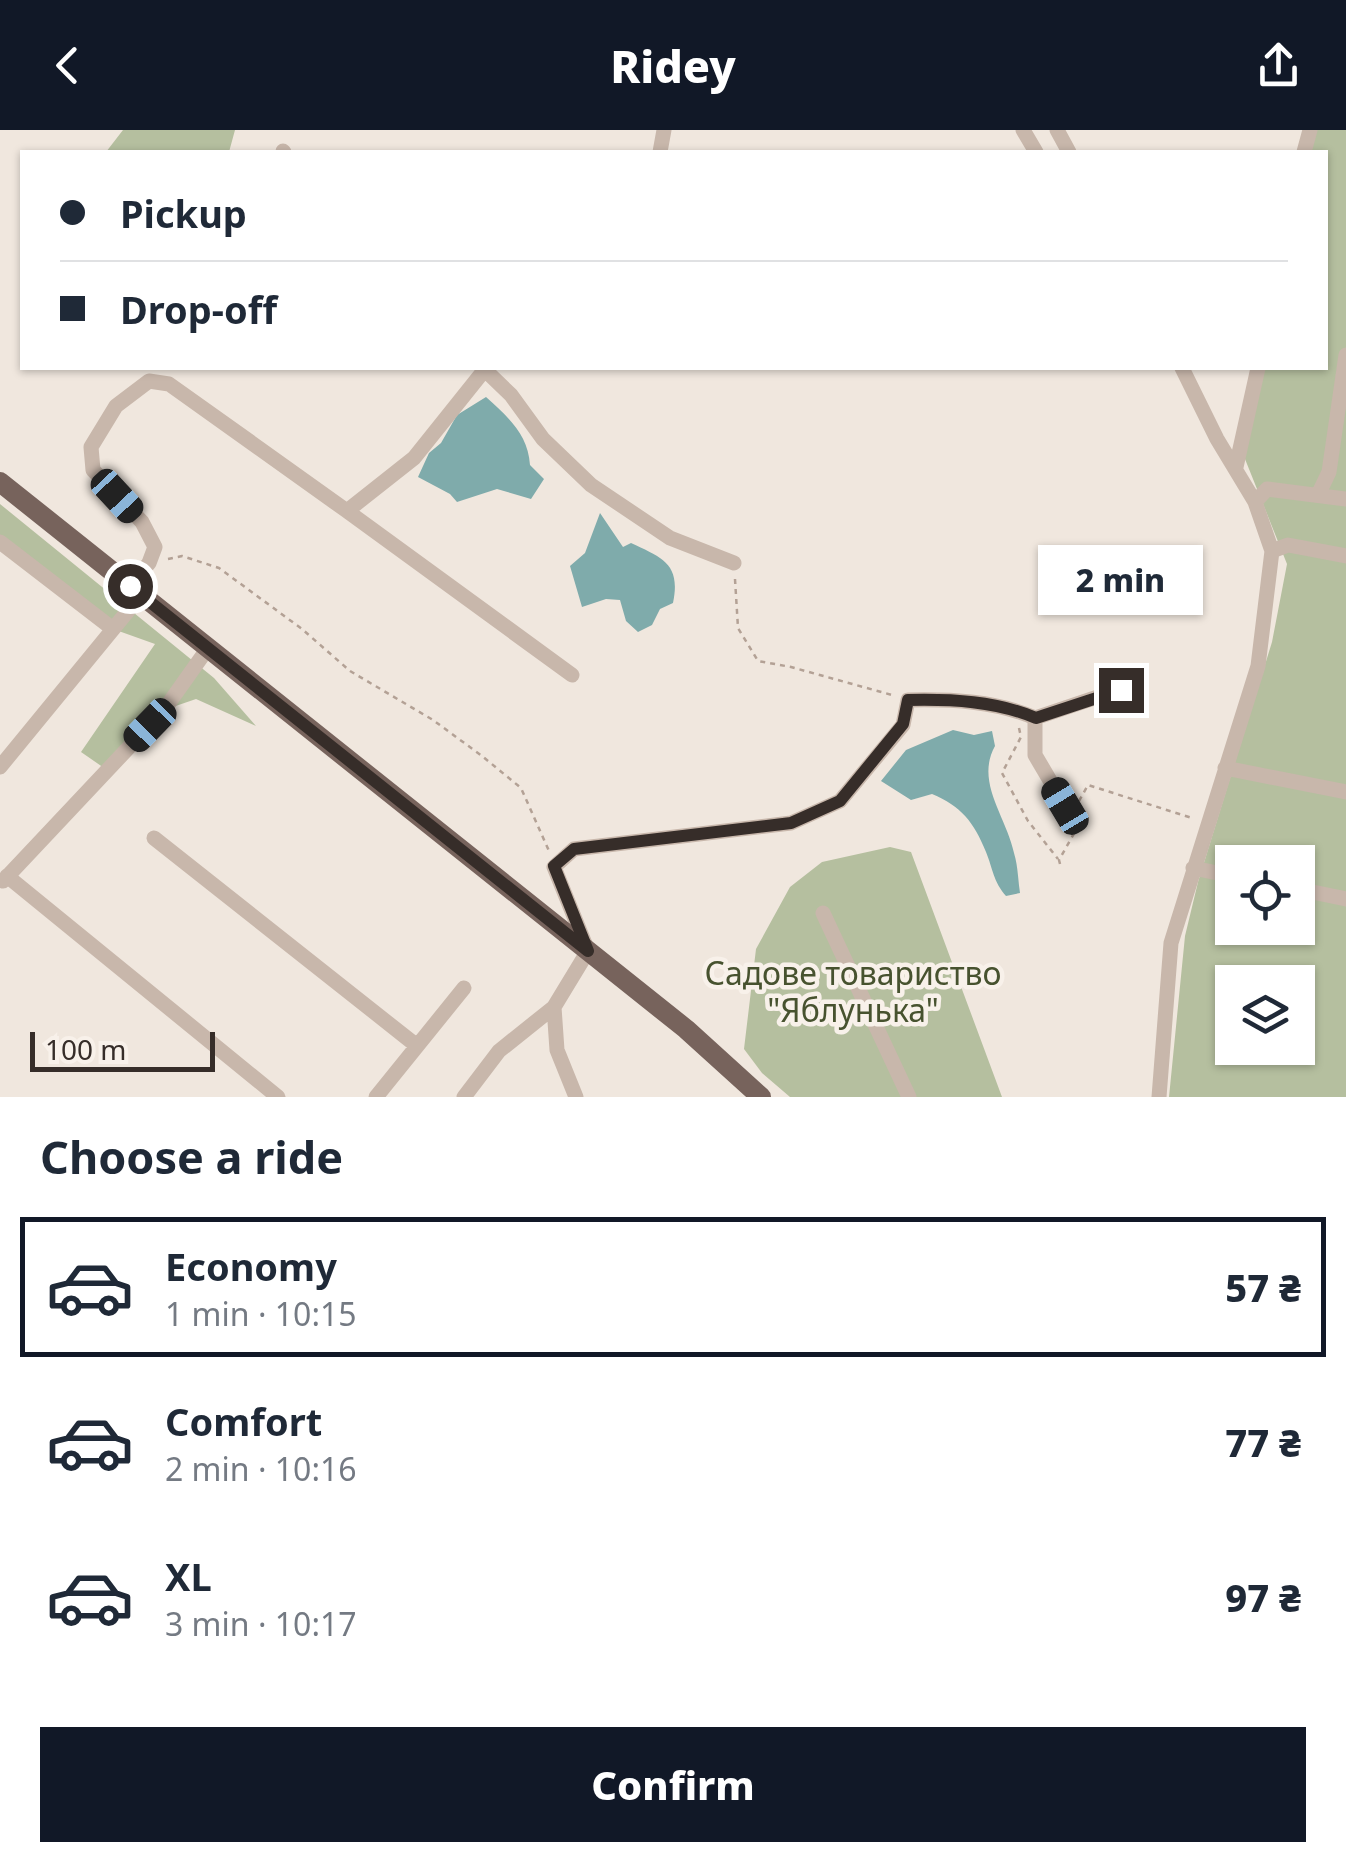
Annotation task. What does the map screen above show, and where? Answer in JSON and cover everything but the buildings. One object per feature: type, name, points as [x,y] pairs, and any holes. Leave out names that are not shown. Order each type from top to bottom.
[{"type":"main road","points":[[0,482],[686,1029],[760,1097]]},
{"type":"street","points":[[1318,495],[1329,472],[1346,354]]},
{"type":"street","points":[[347,511],[414,458],[483,370]]},
{"type":"street","points":[[487,370],[543,439],[591,486],[670,538],[734,563]]},
{"type":"street","points":[[1159,1097],[1171,943],[1193,868],[1200,820],[1224,768],[1258,666],[1272,551],[1255,502],[1217,439],[1183,370]]},
{"type":"street","points":[[1236,467],[1258,370]]},
{"type":"street","points":[[0,767],[113,629],[149,563],[155,547],[142,522],[93,470],[91,447],[116,406],[149,381],[169,384],[572,674]]},
{"type":"street","points":[[1255,502],[1267,489],[1346,499]]},
{"type":"street","points":[[0,542],[113,629]]},
{"type":"street","points":[[1272,551],[1288,545],[1346,556]]},
{"type":"street","points":[[208,648],[164,710],[3,880],[278,1097]]},
{"type":"street","points":[[464,1097],[499,1051],[554,1007],[588,951],[554,866],[574,849],[791,823],[840,801],[903,724],[908,700],[948,699],[1015,710],[1036,718],[1121,690]]},
{"type":"street","points":[[1036,718],[1035,755],[1065,806]]},
{"type":"street","points":[[1224,768],[1346,792]]},
{"type":"street","points":[[154,838],[417,1046]]},
{"type":"street","points":[[1193,868],[1215,873]]},
{"type":"street","points":[[1315,893],[1346,899]]},
{"type":"street","points":[[824,913],[909,1097]]},
{"type":"street","points":[[376,1097],[464,988]]},
{"type":"street","points":[[554,1007],[557,1050],[576,1097]]},
{"type":"path","points":[[149,563],[182,556],[219,568],[302,629],[350,671],[445,729],[521,788],[554,866]]},
{"type":"path","points":[[734,563],[738,628],[758,661],[908,700]]},
{"type":"path","points":[[1015,710],[1020,737],[1002,773],[1028,821],[1060,862],[1076,830],[1077,806],[1088,784],[1200,820]]},
{"type":"green space","points":[[123,130],[235,130],[230,150],[108,150]]},
{"type":"green space","points":[[1315,130],[1346,130],[1346,1097],[1169,1097],[1185,936],[1272,642],[1287,564],[1243,454],[1262,370],[1328,370],[1328,150],[1310,150]]},
{"type":"green space","points":[[0,504],[214,678],[256,726],[196,699],[164,710],[107,770],[81,752],[155,644],[113,629],[0,542]]},
{"type":"green space","name":"Садове товариство \"Яблунька\"","points":[[890,847],[911,852],[1002,1097],[790,1097],[762,1073],[744,1049],[756,949],[790,887],[822,862]]},
{"type":"water","points":[[486,397],[516,427],[530,465],[544,479],[531,499],[497,489],[457,502],[418,477],[429,453],[441,443],[457,415]]},
{"type":"water","points":[[600,513],[623,547],[631,543],[642,548],[660,558],[672,571],[673,603],[660,609],[652,625],[638,632],[626,621],[620,600],[606,599],[582,607],[570,566],[585,553]]},
{"type":"water","points":[[953,730],[974,735],[992,731],[995,746],[988,773],[990,786],[1014,853],[1020,893],[1006,896],[977,832],[959,810],[932,794],[911,800],[881,781],[906,750]]},
{"type":"route","points":[[130,586],[588,951],[554,866],[574,849],[791,823],[816,812],[840,801],[871,764],[903,724],[908,700],[948,699],[1015,710],[1036,718],[1121,690]]}]
